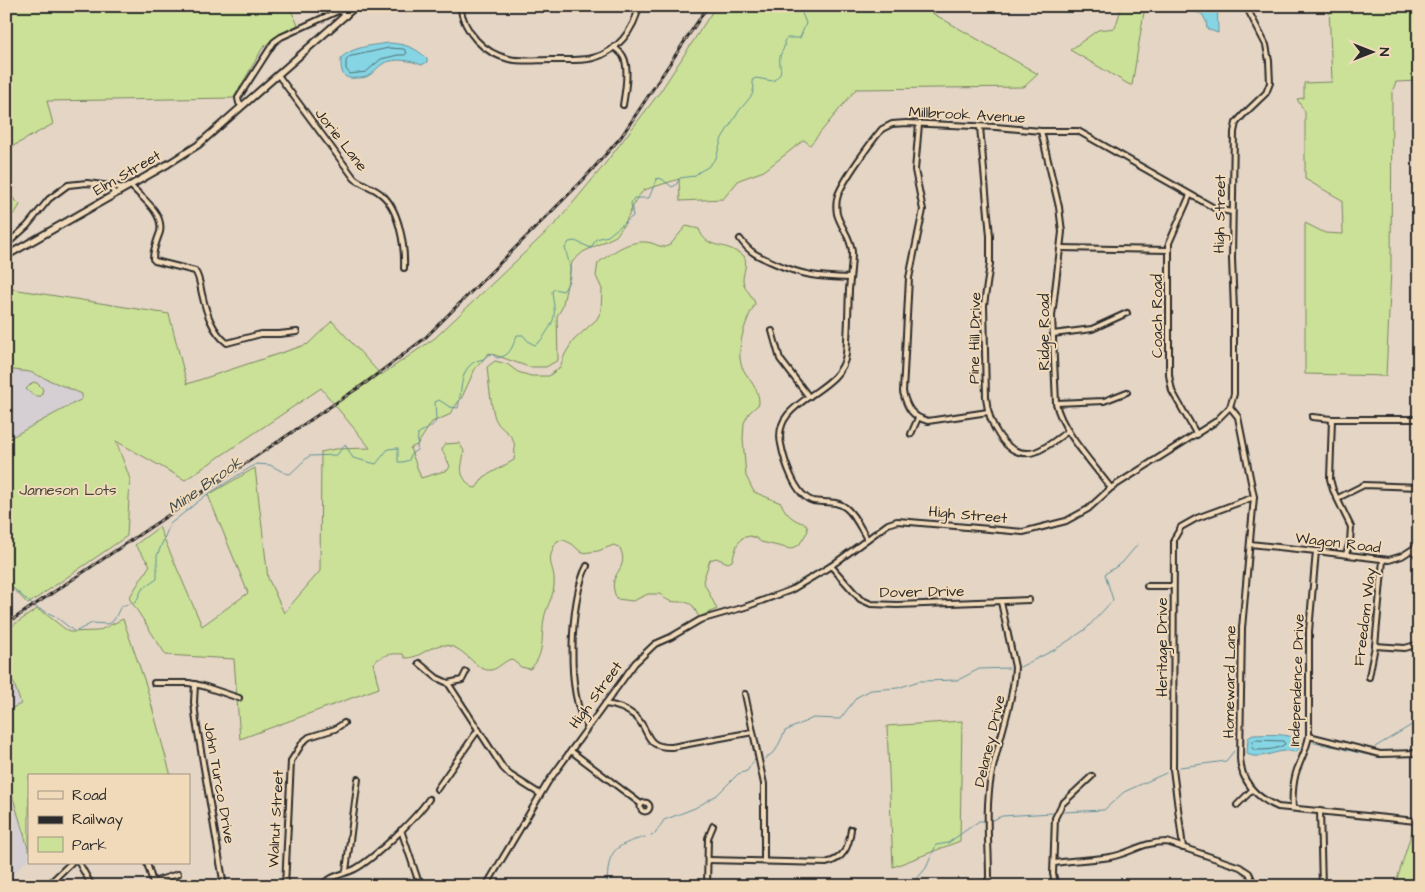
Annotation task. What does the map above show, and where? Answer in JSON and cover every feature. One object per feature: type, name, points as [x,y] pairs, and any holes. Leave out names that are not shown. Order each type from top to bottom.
[{"type":"main road","points":[[278,75],[356,6]]},
{"type":"main road","name":"Elm Street","points":[[6,256],[198,145],[278,75]]},
{"type":"street","points":[[460,6],[464,22],[477,41],[488,51],[510,60],[591,59],[614,47],[622,40],[630,30],[639,6]]},
{"type":"street","name":"High Street","points":[[486,886],[540,794],[635,663],[655,644],[700,620],[746,607],[791,590],[831,566],[888,524],[897,522],[1015,532],[1041,528],[1066,521],[1088,509],[1111,488],[1176,446],[1197,435],[1215,422],[1230,407],[1234,394],[1232,212],[1234,132],[1236,123],[1266,93],[1269,83],[1269,60],[1266,45],[1246,6]]},
{"type":"street","points":[[242,106],[238,98],[274,42],[338,11],[341,11],[346,16]]},
{"type":"street","points":[[614,47],[623,55],[626,65],[623,105]]},
{"type":"street","name":"Jorie Lane","points":[[278,75],[354,178],[388,199],[395,213],[399,230],[404,255],[404,268]]},
{"type":"street","name":"Millbrook Avenue","points":[[867,539],[852,514],[845,507],[839,504],[806,498],[801,494],[796,487],[781,446],[780,431],[786,417],[834,378],[843,367],[847,348],[851,245],[837,213],[838,194],[882,129],[898,123],[980,126],[1041,131],[1078,131],[1216,209],[1232,212]]},
{"type":"street","points":[[919,124],[916,170],[923,210],[909,278],[903,392],[909,410],[918,418],[928,421],[988,412]]},
{"type":"street","name":"Pine Hill Drive","points":[[980,126],[990,236],[990,264],[984,305],[988,412],[993,426],[1002,440],[1007,445],[1021,452],[1034,452],[1043,448],[1068,431]]},
{"type":"street","name":"Ridge Road","points":[[1041,131],[1062,219],[1061,248],[1054,287],[1052,316],[1058,414],[1068,431],[1111,488]]},
{"type":"street","points":[[6,245],[27,226],[49,199],[68,185],[87,183],[128,187],[150,206],[158,217],[160,230],[153,259],[195,271],[199,279],[208,315],[216,332],[223,340],[227,343],[261,334],[297,332]]},
{"type":"street","points":[[111,186],[114,194]]},
{"type":"street","name":"Coach Road","points":[[1190,195],[1171,235],[1168,250],[1170,383],[1182,410],[1197,435]]},
{"type":"street","points":[[740,239],[750,252],[794,272],[809,276],[850,278]]},
{"type":"street","points":[[1061,248],[1168,250]]},
{"type":"street","points":[[1053,334],[1092,329],[1126,313]]},
{"type":"street","points":[[772,331],[780,358],[809,397]]},
{"type":"street","points":[[1056,403],[1104,401],[1127,392]]},
{"type":"street","name":"Homeward Lane","points":[[1230,407],[1238,416],[1254,497],[1242,628],[1240,760],[1243,775],[1252,790],[1262,799],[1278,807],[1416,821]]},
{"type":"street","points":[[1312,417],[1332,419],[1419,419]]},
{"type":"street","points":[[911,434],[918,418]]},
{"type":"street","points":[[1332,419],[1330,479],[1333,490],[1351,526],[1350,542],[1346,554]]},
{"type":"street","points":[[1338,498],[1364,486],[1419,487]]},
{"type":"street","name":"Heritage Drive","points":[[1183,848],[1173,769],[1174,539],[1181,527],[1198,518],[1254,497]]},
{"type":"street","name":"Wagon Road","points":[[1250,544],[1346,554],[1383,560],[1395,559],[1419,545]]},
{"type":"street","points":[[1412,550],[1419,558]]},
{"type":"street","name":"Independence Drive","points":[[1293,808],[1292,800],[1296,774],[1306,751],[1308,736],[1309,631],[1316,551]]},
{"type":"street","name":"Freedom Way","points":[[1369,677],[1383,560]]},
{"type":"street","points":[[587,566],[578,588],[572,652],[577,697],[584,722],[588,726]]},
{"type":"street","name":"Dover Drive","points":[[831,566],[860,600],[871,604],[897,605],[1029,600]]},
{"type":"street","points":[[1147,586],[1173,586]]},
{"type":"street","name":"Delaney Drive","points":[[986,886],[989,878],[989,790],[1011,701],[1015,668],[1001,602]]},
{"type":"street","points":[[1374,646],[1405,648],[1419,644]]},
{"type":"street","points":[[419,663],[437,678],[448,683],[503,768],[510,775],[540,794]]},
{"type":"street","points":[[448,683],[462,680],[466,672]]},
{"type":"street","points":[[154,683],[196,684],[240,698]]},
{"type":"street","name":"John Turco Drive","points":[[196,684],[194,702],[196,720],[224,886]]},
{"type":"street","points":[[745,694],[764,784],[764,861]]},
{"type":"street","points":[[605,704],[616,706],[634,716],[652,743],[663,747],[754,732]]},
{"type":"street","name":"Walnut Street","points":[[285,886],[291,761],[303,742],[309,737],[334,729],[344,723]]},
{"type":"street","points":[[437,789],[478,730]]},
{"type":"street","points":[[1308,736],[1380,754],[1419,752]]},
{"type":"street","points":[[571,751],[641,804]]},
{"type":"street","points":[[1056,886],[1053,874],[1055,863],[1055,818],[1062,804],[1092,776]]},
{"type":"street","points":[[346,871],[358,779]]},
{"type":"street","points":[[1237,804],[1252,790]]},
{"type":"street","points":[[320,886],[329,878],[354,870],[368,860],[420,813],[429,799]]},
{"type":"street","points":[[1320,811],[1322,886]]},
{"type":"street","points":[[707,886],[708,838],[713,826]]},
{"type":"street","points":[[708,860],[826,864],[834,861],[845,852],[849,844],[851,829]]},
{"type":"street","points":[[401,830],[420,886]]},
{"type":"street","points":[[1055,863],[1109,857],[1141,845],[1167,842],[1244,869],[1251,875],[1255,886]]},
{"type":"street","points":[[48,886],[70,864]]},
{"type":"street","points":[[80,864],[92,886]]},
{"type":"street","points":[[147,864],[154,884],[178,874]]},
{"type":"shaded area","points":[[6,369],[30,372],[82,393],[82,399],[6,440]]},
{"type":"shaded area","points":[[6,661],[22,704],[6,711]]},
{"type":"shaded area","points":[[6,775],[28,848],[28,859],[6,881]]},
{"type":"green space","points":[[6,6],[289,6],[298,25],[273,38],[262,49],[234,98],[47,101],[53,124],[6,150]]},
{"type":"green space","name":"Jameson Lots","points":[[716,6],[920,6],[1038,74],[1024,87],[856,89],[810,145],[804,140],[764,171],[739,180],[723,199],[680,201],[679,179],[644,190],[637,198],[625,223],[616,236],[583,252],[572,262],[562,308],[557,316],[558,360],[546,367],[529,367],[489,353],[475,369],[462,397],[449,415],[432,422],[417,445],[410,448],[421,478],[448,470],[450,466],[442,450],[445,444],[459,443],[464,451],[462,474],[471,487],[476,488],[484,477],[514,460],[514,442],[497,422],[494,415],[487,367],[495,361],[507,364],[518,372],[531,376],[549,376],[560,367],[573,341],[597,319],[601,311],[602,289],[596,276],[598,263],[626,245],[646,242],[665,247],[670,245],[686,226],[699,229],[706,240],[742,254],[745,259],[743,280],[755,304],[742,336],[740,354],[743,369],[756,390],[759,399],[759,404],[749,413],[744,423],[743,439],[746,476],[754,492],[781,503],[791,517],[806,524],[808,531],[799,545],[791,549],[761,542],[750,536],[742,538],[737,545],[732,561],[728,563],[716,558],[710,560],[703,581],[717,609],[699,617],[693,606],[689,603],[669,601],[660,594],[648,594],[633,601],[617,599],[614,583],[622,562],[620,548],[614,545],[598,551],[582,553],[564,540],[557,541],[550,560],[554,579],[553,590],[544,619],[542,646],[535,664],[530,669],[521,667],[511,659],[499,667],[485,670],[459,650],[445,645],[440,645],[410,658],[405,658],[403,654],[387,655],[373,663],[379,688],[240,739],[234,659],[166,655],[129,598],[150,565],[135,545],[159,527],[202,626],[248,593],[208,495],[255,468],[268,578],[284,613],[320,571],[321,452],[335,449],[370,448],[321,388],[185,480],[116,441],[130,479],[127,536],[28,604],[6,581],[6,440],[82,399],[82,394],[30,372],[6,369],[6,331],[10,331],[6,288],[169,314],[187,384],[308,344],[332,321],[381,375],[435,338],[558,221],[660,92]]},
{"type":"green space","points":[[1122,6],[1145,6],[1132,85],[1070,50],[1098,30],[1115,28]]},
{"type":"green space","points":[[1329,6],[1419,6],[1419,81],[1396,82],[1392,92],[1391,270],[1386,376],[1305,374],[1305,223],[1325,233],[1343,234],[1342,200],[1305,179],[1305,112],[1297,99],[1304,98],[1304,83],[1332,82]]},
{"type":"green space","points":[[6,191],[20,205],[15,213],[8,217],[6,215]]},
{"type":"green space","points":[[33,382],[43,389],[41,396],[34,396],[26,389]]},
{"type":"green space","points":[[37,609],[69,632],[98,631],[123,619],[146,685],[170,774],[28,774],[28,848],[6,775],[6,711],[21,704],[6,661],[6,630]]},
{"type":"green space","points":[[962,721],[960,841],[893,867],[887,726]]},
{"type":"green space","points":[[1419,809],[1419,886],[1395,886]]},
{"type":"water","points":[[1188,6],[1218,6],[1218,33],[1207,29],[1206,21],[1202,14],[1191,11]]},
{"type":"water","points":[[389,43],[405,45],[414,49],[427,59],[427,62],[422,65],[403,60],[389,61],[382,64],[367,77],[362,78],[348,78],[343,74],[341,58],[346,54],[363,47]]},
{"type":"water","points":[[1253,735],[1290,736],[1300,741],[1300,747],[1296,752],[1286,751],[1251,756],[1247,754],[1248,738]]},
{"type":"waterway","name":"Mine Brook","points":[[6,582],[35,607],[55,616],[75,632],[92,623],[109,624],[114,620],[121,606],[136,602],[142,589],[157,579],[157,556],[170,524],[205,496],[256,464],[270,465],[290,474],[309,456],[337,455],[345,444],[353,458],[376,464],[388,449],[398,448],[398,462],[409,460],[411,454],[417,450],[418,434],[431,427],[436,421],[435,402],[439,400],[450,407],[458,408],[463,377],[470,366],[476,361],[492,354],[497,358],[502,357],[508,353],[517,335],[523,335],[529,342],[535,345],[543,338],[554,318],[552,291],[555,289],[563,291],[569,280],[570,270],[565,248],[569,242],[575,241],[591,248],[596,239],[608,236],[633,216],[631,203],[634,198],[649,198],[657,178],[662,179],[672,187],[676,185],[680,178],[694,176],[708,167],[716,158],[722,138],[739,111],[752,95],[754,87],[752,80],[756,78],[773,81],[779,75],[781,70],[780,57],[784,48],[784,41],[787,38],[800,38],[806,23],[801,11],[809,6]]},
{"type":"waterway","points":[[1020,667],[1056,649],[1086,629],[1113,600],[1105,574],[1122,563],[1138,544]]},
{"type":"waterway","points":[[765,759],[776,750],[785,731],[813,718],[840,719],[857,697],[871,690],[898,688],[919,681],[958,680],[979,669],[1009,668]]},
{"type":"waterway","points":[[1375,747],[1415,723],[1419,717]]},
{"type":"waterway","points":[[1314,743],[1337,747]]},
{"type":"waterway","points":[[1343,749],[1368,755]]},
{"type":"waterway","points":[[1180,767],[1226,761],[1234,751]]},
{"type":"waterway","points":[[651,835],[655,834],[664,820],[695,808],[717,795],[738,774],[747,771],[755,759]]},
{"type":"waterway","points":[[1064,812],[1104,810],[1124,792],[1166,773]]},
{"type":"waterway","points":[[993,820],[1002,816],[1052,813]]},
{"type":"waterway","points":[[911,886],[926,868],[936,845],[948,843],[979,821],[985,821]]},
{"type":"waterway","points":[[607,886],[609,865],[614,852],[625,844],[645,837]]},
{"type":"railway","points":[[6,624],[364,384],[424,339],[583,180],[621,137],[708,6]]}]
